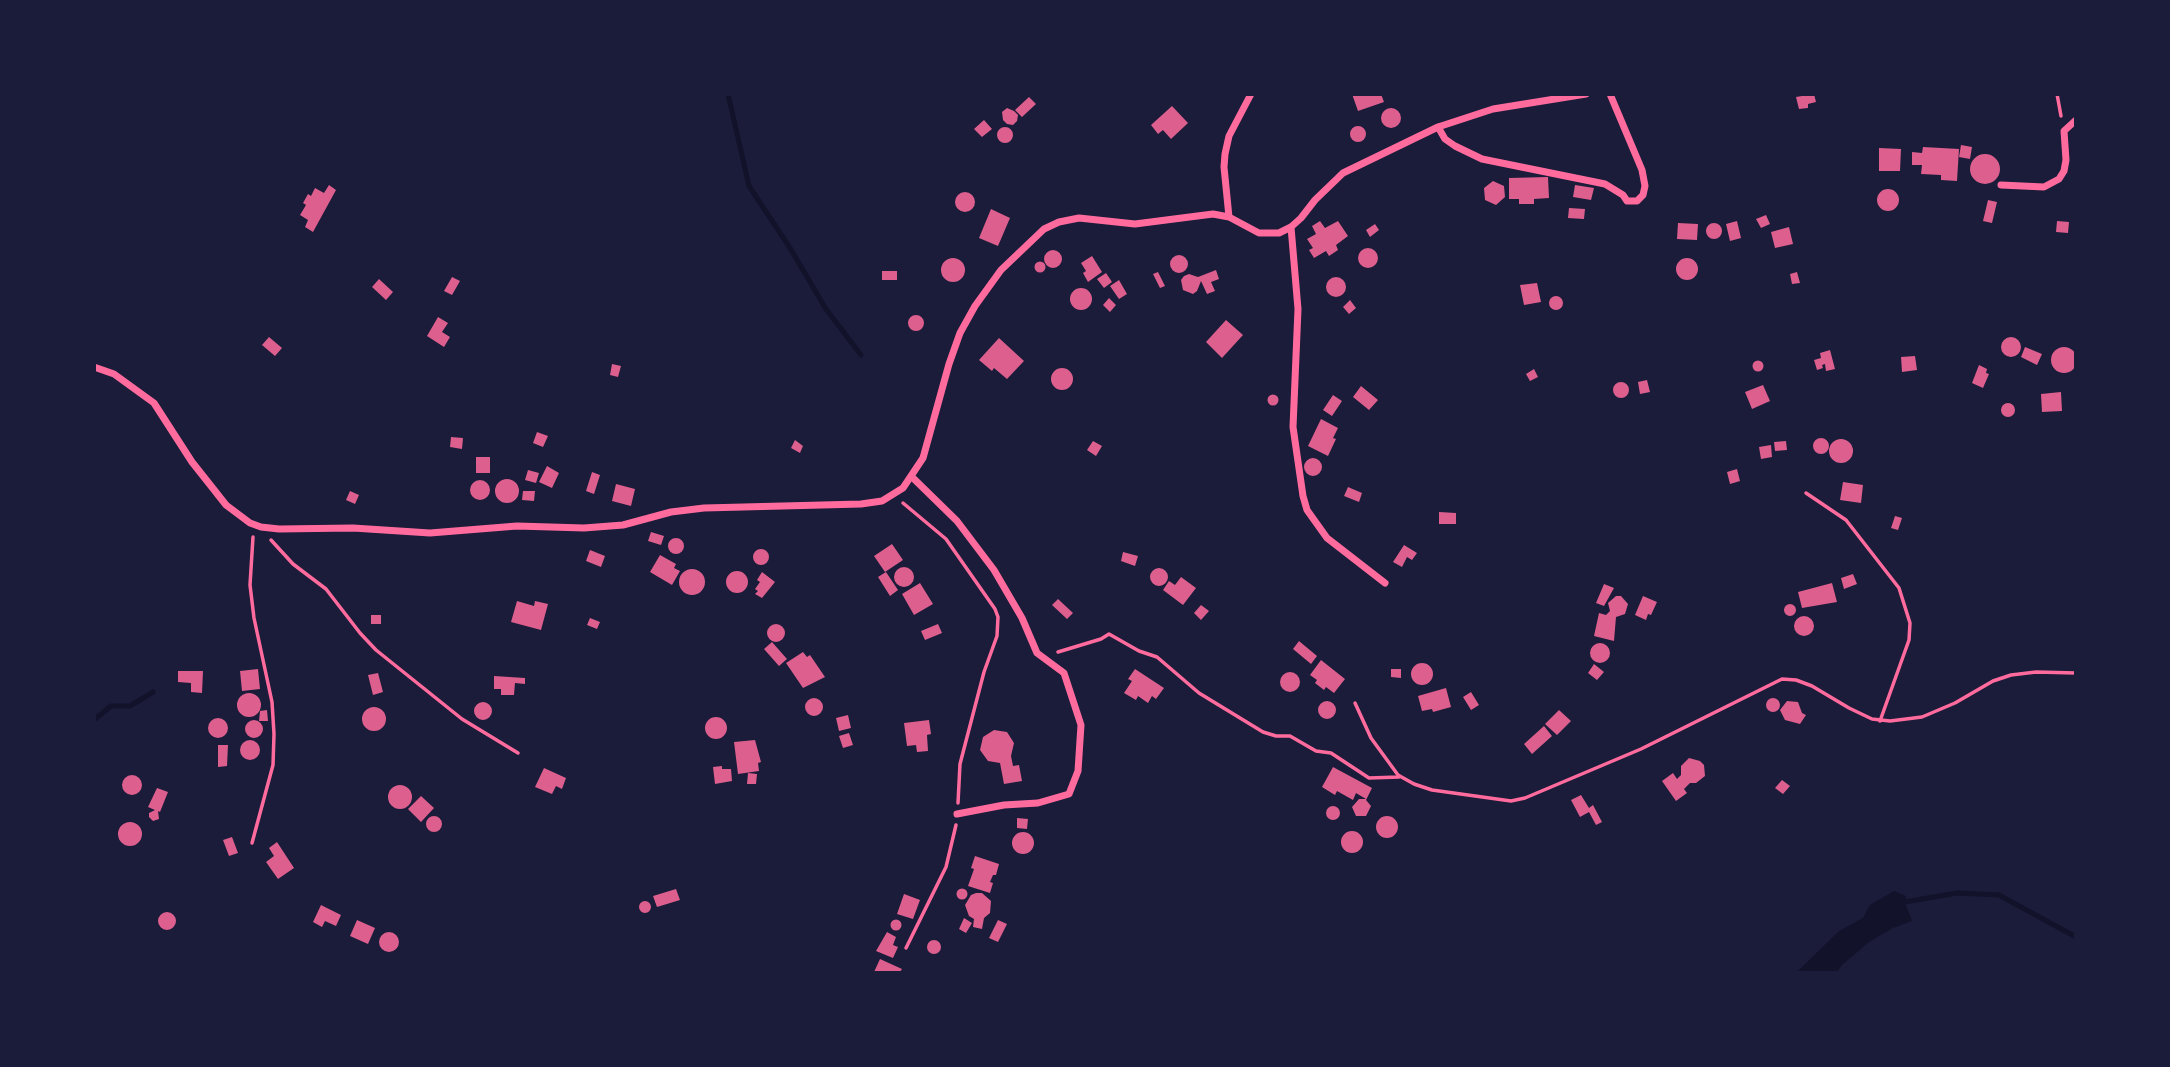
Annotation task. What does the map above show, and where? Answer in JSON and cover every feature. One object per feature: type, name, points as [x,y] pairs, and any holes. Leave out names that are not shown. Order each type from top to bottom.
[{"type":"street","points":[[1228,217],[1225,154],[1229,136],[1251,94]]},
{"type":"street","points":[[94,367],[114,374],[154,403],[192,462],[226,505],[258,526],[279,529],[353,528],[430,533],[517,526],[597,527],[623,525],[671,512],[695,509],[861,504],[881,501],[892,496],[912,477],[923,458],[960,333],[987,286],[1027,243],[1044,229],[1059,222],[1079,218],[1135,224],[1213,214],[1228,217],[1259,233],[1279,233],[1291,227],[1343,173],[1438,127],[1493,109],[1586,94]]},
{"type":"street","points":[[1438,127],[1447,140],[1482,159],[1605,184],[1623,195],[1626,201],[1636,201],[1643,195],[1645,186],[1642,170],[1610,94]]},
{"type":"street","points":[[2001,185],[2043,187],[2059,179],[2066,160],[2064,131],[2076,120]]},
{"type":"street","points":[[1291,227],[1298,309],[1292,417],[1303,496],[1307,510],[1327,538],[1385,583]]},
{"type":"street","points":[[912,477],[957,521],[986,560],[1022,618],[1037,653],[1064,673],[1081,725],[1078,771],[1069,794],[1038,803],[1004,805],[957,814]]},
{"type":"path","points":[[2057,94],[2064,131]]},
{"type":"path","points":[[1806,493],[1846,520],[1899,588],[1910,623],[1909,640],[1880,720]]},
{"type":"path","points":[[892,496],[925,519],[946,539],[998,617],[997,636],[984,672],[960,764],[957,814],[946,867],[906,948]]},
{"type":"path","points":[[258,526],[293,564],[326,589],[360,634],[376,650],[462,719],[518,753]]},
{"type":"path","points":[[252,843],[272,765],[274,734],[272,702],[254,618],[250,585],[258,526]]},
{"type":"path","points":[[1041,656],[1077,647],[1109,634],[1139,651],[1157,657],[1199,693],[1263,732],[1290,736],[1316,751],[1331,752],[1369,778],[1401,776]]},
{"type":"path","points":[[1355,703],[1377,747],[1401,776],[1432,790],[1511,801],[1525,798],[1641,749],[1782,679],[1796,680],[1812,686],[1849,708],[1880,720],[1891,721],[1922,717],[1955,703],[1993,681],[2011,675],[2036,672],[2076,673]]},
{"type":"shaded area","points":[[1894,891],[1906,896],[1905,903],[1912,921],[1869,942],[1837,972],[1797,972],[1839,931],[1863,918],[1870,905]]},
{"type":"building","points":[[1352,94],[1381,94],[1384,102],[1358,111]]},
{"type":"building","points":[[1814,94],[1816,102],[1808,104],[1808,108],[1799,109],[1796,97]]},
{"type":"building","points":[[1029,97],[1036,104],[1022,117],[1015,110]]},
{"type":"building","points":[[1172,106],[1188,123],[1171,139],[1163,130],[1158,134],[1151,125]]},
{"type":"building","points":[[1007,108],[1018,115],[1013,125],[1003,120],[1002,112]]},
{"type":"building","points":[[1391,108],[1398,111],[1401,118],[1398,125],[1391,128],[1384,125],[1381,118],[1384,111]]},
{"type":"building","points":[[984,120],[992,129],[982,137],[974,129]]},
{"type":"building","points":[[1358,126],[1364,128],[1364,140],[1358,142],[1352,140],[1350,134],[1352,128]]},
{"type":"building","points":[[1005,127],[1011,129],[1011,141],[1005,143],[999,141],[997,135],[999,129]]},
{"type":"building","points":[[1961,145],[1972,147],[1970,159],[1959,157]]},
{"type":"building","points":[[1923,147],[1959,149],[1957,181],[1941,180],[1941,175],[1921,174],[1922,165],[1912,165],[1912,152],[1922,153]]},
{"type":"building","points":[[1879,148],[1901,149],[1900,171],[1879,171]]},
{"type":"building","points":[[1985,154],[1996,158],[2000,169],[1996,180],[1985,184],[1974,180],[1970,169],[1974,158]]},
{"type":"building","points":[[1548,177],[1549,198],[1534,199],[1534,204],[1519,204],[1519,199],[1509,199],[1509,178]]},
{"type":"building","points":[[1493,181],[1504,186],[1505,197],[1496,205],[1485,200],[1484,188]]},
{"type":"building","points":[[329,185],[336,190],[313,232],[305,227],[308,220],[300,215],[306,205],[303,203],[315,188],[324,193]]},
{"type":"building","points":[[1575,185],[1594,188],[1591,200],[1573,197]]},
{"type":"building","points":[[1884,189],[1892,189],[1899,196],[1899,204],[1892,211],[1884,211],[1877,204],[1877,196]]},
{"type":"building","points":[[965,192],[972,195],[975,202],[972,209],[965,212],[958,209],[955,202],[958,195]]},
{"type":"building","points":[[1988,200],[1997,202],[1992,223],[1983,221]]},
{"type":"building","points":[[1569,208],[1585,209],[1584,219],[1568,218]]},
{"type":"building","points":[[991,209],[1010,218],[998,246],[979,238]]},
{"type":"building","points":[[1766,215],[1770,224],[1761,228],[1756,219]]},
{"type":"building","points":[[1320,221],[1325,228],[1338,221],[1348,236],[1336,245],[1338,250],[1329,256],[1326,251],[1314,258],[1309,250],[1313,248],[1307,239],[1316,234],[1312,226]]},
{"type":"building","points":[[1737,221],[1741,238],[1730,241],[1726,224]]},
{"type":"building","points":[[2057,221],[2069,222],[2068,233],[2056,232]]},
{"type":"building","points":[[1678,223],[1698,224],[1697,240],[1677,239]]},
{"type":"building","points":[[1711,223],[1717,223],[1722,231],[1720,237],[1711,239],[1706,234],[1706,228]]},
{"type":"building","points":[[1375,224],[1379,230],[1370,237],[1366,230]]},
{"type":"building","points":[[1789,227],[1793,244],[1775,248],[1771,232]]},
{"type":"building","points":[[1368,248],[1375,251],[1378,258],[1375,265],[1368,268],[1361,265],[1358,258],[1361,251]]},
{"type":"building","points":[[1053,250],[1059,253],[1062,259],[1059,265],[1053,268],[1047,265],[1044,259],[1047,253]]},
{"type":"building","points":[[1175,255],[1183,255],[1188,264],[1186,271],[1175,273],[1170,268],[1170,260]]},
{"type":"building","points":[[1092,256],[1102,272],[1088,282],[1081,263]]},
{"type":"building","points":[[953,258],[964,265],[965,270],[958,281],[953,282],[942,275],[941,270],[948,259]]},
{"type":"building","points":[[1687,258],[1697,265],[1698,269],[1691,279],[1687,280],[1677,273],[1676,269],[1683,259]]},
{"type":"building","points":[[1040,262],[1044,263],[1044,271],[1040,272],[1036,271],[1035,267],[1036,263]]},
{"type":"building","points":[[1216,270],[1219,279],[1211,282],[1215,291],[1207,294],[1201,281],[1193,294],[1183,290],[1181,280],[1184,276],[1189,274],[1198,277]]},
{"type":"building","points":[[882,271],[897,271],[897,280],[882,280]]},
{"type":"building","points":[[1158,272],[1165,286],[1160,288],[1153,274]]},
{"type":"building","points":[[1797,272],[1800,283],[1792,284],[1790,274]]},
{"type":"building","points":[[1106,273],[1112,282],[1104,288],[1097,279]]},
{"type":"building","points":[[452,277],[460,281],[452,295],[444,291]]},
{"type":"building","points":[[1336,277],[1343,280],[1346,287],[1343,294],[1336,297],[1329,294],[1326,287],[1329,280]]},
{"type":"building","points":[[379,279],[393,292],[386,300],[372,287]]},
{"type":"building","points":[[1119,280],[1127,294],[1119,299],[1110,286]]},
{"type":"building","points":[[1537,283],[1541,302],[1524,305],[1520,285]]},
{"type":"building","points":[[1081,288],[1089,291],[1092,299],[1089,307],[1081,310],[1073,307],[1070,299],[1073,291]]},
{"type":"building","points":[[1556,296],[1561,298],[1561,308],[1556,310],[1551,308],[1549,303],[1551,298]]},
{"type":"building","points":[[1109,298],[1116,305],[1110,312],[1103,305]]},
{"type":"building","points":[[1350,300],[1356,308],[1349,314],[1343,307]]},
{"type":"building","points":[[916,315],[924,323],[916,331],[908,323]]},
{"type":"building","points":[[438,317],[448,323],[442,332],[450,337],[444,347],[427,336]]},
{"type":"building","points":[[1226,320],[1243,335],[1222,358],[1206,342]]},
{"type":"building","points":[[269,337],[282,348],[275,356],[262,345]]},
{"type":"building","points":[[2011,337],[2018,340],[2021,347],[2018,354],[2011,357],[2004,354],[2001,347],[2004,340]]},
{"type":"building","points":[[999,338],[1024,361],[1007,379],[979,360]]},
{"type":"building","points":[[2025,347],[2042,354],[2037,365],[2021,357]]},
{"type":"building","points":[[2064,347],[2073,351],[2077,360],[2073,369],[2064,373],[2055,369],[2051,360],[2055,351]]},
{"type":"building","points":[[1830,350],[1835,369],[1826,371],[1825,364],[1817,370],[1814,360],[1821,358],[1820,353]]},
{"type":"building","points":[[1915,356],[1917,370],[1902,372],[1901,357]]},
{"type":"building","points":[[1758,360],[1764,366],[1758,372],[1752,366]]},
{"type":"building","points":[[612,364],[621,366],[618,377],[610,375]]},
{"type":"building","points":[[1979,365],[1987,369],[1986,373],[1989,374],[1983,388],[1972,383]]},
{"type":"building","points":[[1062,368],[1070,371],[1073,379],[1070,387],[1062,390],[1054,387],[1051,379],[1054,371]]},
{"type":"building","points":[[1534,369],[1538,377],[1530,381],[1526,374]]},
{"type":"building","points":[[1647,380],[1650,392],[1640,394],[1638,382]]},
{"type":"building","points":[[1621,382],[1627,384],[1627,396],[1621,398],[1615,396],[1613,390],[1615,384]]},
{"type":"building","points":[[1763,385],[1770,401],[1752,409],[1745,392]]},
{"type":"building","points":[[1361,386],[1378,400],[1369,410],[1353,397]]},
{"type":"building","points":[[2061,392],[2062,411],[2042,412],[2041,394]]},
{"type":"building","points":[[1273,395],[1277,396],[1277,404],[1273,405],[1269,404],[1268,400],[1269,396]]},
{"type":"building","points":[[1333,395],[1342,401],[1332,416],[1323,410]]},
{"type":"building","points":[[2005,403],[2011,403],[2015,410],[2011,417],[2005,417],[2001,413],[2001,407]]},
{"type":"building","points":[[1321,419],[1338,428],[1328,456],[1308,446]]},
{"type":"building","points":[[537,432],[548,436],[543,447],[533,443]]},
{"type":"building","points":[[451,437],[463,438],[462,449],[450,447]]},
{"type":"building","points":[[1818,438],[1824,438],[1829,446],[1827,452],[1818,454],[1813,449],[1813,443]]},
{"type":"building","points":[[1841,439],[1850,442],[1853,451],[1850,460],[1841,463],[1832,460],[1829,451],[1832,442]]},
{"type":"building","points":[[795,440],[803,446],[800,453],[791,448]]},
{"type":"building","points":[[1093,441],[1102,446],[1096,456],[1087,450]]},
{"type":"building","points":[[1786,441],[1787,450],[1775,451],[1774,442]]},
{"type":"building","points":[[1771,445],[1772,457],[1761,459],[1759,447]]},
{"type":"building","points":[[476,457],[490,457],[490,473],[476,473]]},
{"type":"building","points":[[1313,458],[1319,461],[1322,467],[1319,473],[1313,476],[1307,473],[1304,467],[1307,461]]},
{"type":"building","points":[[547,466],[559,473],[552,488],[539,482]]},
{"type":"building","points":[[1737,469],[1740,481],[1730,484],[1727,472]]},
{"type":"building","points":[[528,470],[539,473],[536,483],[525,480]]},
{"type":"building","points":[[592,472],[600,475],[594,494],[586,491]]},
{"type":"building","points":[[507,479],[515,483],[519,491],[515,499],[507,503],[499,499],[495,491],[499,483]]},
{"type":"building","points":[[480,480],[487,483],[490,490],[487,497],[480,500],[473,497],[470,490],[473,483]]},
{"type":"building","points":[[1843,482],[1863,485],[1861,503],[1840,500]]},
{"type":"building","points":[[616,484],[635,489],[631,506],[612,501]]},
{"type":"building","points":[[1348,487],[1362,493],[1359,502],[1344,496]]},
{"type":"building","points":[[350,491],[359,495],[355,504],[346,500]]},
{"type":"building","points":[[523,491],[535,491],[534,501],[522,500]]},
{"type":"building","points":[[1439,512],[1456,513],[1456,524],[1439,524]]},
{"type":"building","points":[[1895,516],[1902,518],[1898,530],[1891,528]]},
{"type":"building","points":[[651,532],[664,536],[661,545],[648,541]]},
{"type":"building","points":[[673,538],[679,538],[684,546],[682,552],[673,554],[668,549],[668,543]]},
{"type":"building","points":[[892,544],[903,560],[885,572],[874,556]]},
{"type":"building","points":[[1404,545],[1417,553],[1412,560],[1407,557],[1402,567],[1393,562]]},
{"type":"building","points":[[761,549],[767,551],[767,563],[761,565],[755,563],[753,557],[755,551]]},
{"type":"building","points":[[590,550],[605,556],[601,567],[586,561]]},
{"type":"building","points":[[1123,552],[1138,556],[1135,566],[1121,561]]},
{"type":"building","points":[[660,555],[676,564],[674,568],[680,571],[672,585],[650,572]]},
{"type":"building","points":[[904,567],[911,570],[914,577],[911,584],[904,587],[897,584],[894,577],[897,570]]},
{"type":"building","points":[[1155,568],[1163,568],[1168,577],[1166,584],[1155,586],[1150,581],[1150,573]]},
{"type":"building","points":[[692,569],[701,573],[705,582],[701,591],[692,595],[683,591],[679,582],[683,573]]},
{"type":"building","points":[[737,571],[745,574],[748,582],[745,590],[737,593],[729,590],[726,582],[729,574]]},
{"type":"building","points":[[762,572],[775,582],[762,598],[755,594],[758,591],[755,589]]},
{"type":"building","points":[[886,572],[898,590],[890,596],[878,577]]},
{"type":"building","points":[[1853,574],[1857,584],[1844,589],[1841,578]]},
{"type":"building","points":[[1181,577],[1196,588],[1183,605],[1163,590],[1169,581],[1175,585]]},
{"type":"building","points":[[920,583],[933,604],[914,615],[902,594]]},
{"type":"building","points":[[1832,583],[1837,602],[1802,608],[1798,592]]},
{"type":"building","points":[[1604,584],[1614,588],[1604,606],[1596,603]]},
{"type":"building","points":[[1616,596],[1621,596],[1628,604],[1625,614],[1616,617],[1614,641],[1594,636],[1599,613],[1606,615],[1610,611],[1608,603]]},
{"type":"building","points":[[1643,596],[1657,602],[1646,620],[1635,615]]},
{"type":"building","points":[[1058,599],[1073,613],[1067,619],[1052,605]]},
{"type":"building","points":[[517,601],[534,606],[535,601],[548,604],[541,630],[511,622]]},
{"type":"building","points":[[1790,604],[1796,610],[1790,616],[1784,610]]},
{"type":"building","points":[[1201,605],[1209,611],[1201,620],[1194,613]]},
{"type":"building","points":[[371,615],[381,615],[381,624],[371,624]]},
{"type":"building","points":[[1800,616],[1808,616],[1814,626],[1808,636],[1800,636],[1794,630],[1794,622]]},
{"type":"building","points":[[590,618],[600,622],[597,629],[587,625]]},
{"type":"building","points":[[776,624],[782,627],[785,633],[782,639],[776,642],[770,639],[767,633],[770,627]]},
{"type":"building","points":[[938,624],[942,633],[925,640],[921,631]]},
{"type":"building","points":[[1299,641],[1317,656],[1311,664],[1293,649]]},
{"type":"building","points":[[772,642],[787,659],[779,666],[764,649]]},
{"type":"building","points":[[1600,643],[1607,646],[1610,653],[1607,660],[1600,663],[1593,660],[1590,653],[1593,646]]},
{"type":"building","points":[[803,652],[807,657],[810,655],[825,677],[803,688],[786,663]]},
{"type":"building","points":[[1321,660],[1345,679],[1334,693],[1326,687],[1324,690],[1310,675]]},
{"type":"building","points":[[1422,663],[1430,666],[1433,674],[1430,682],[1422,685],[1414,682],[1411,674],[1414,666]]},
{"type":"building","points":[[1594,664],[1604,672],[1597,680],[1588,673]]},
{"type":"building","points":[[258,669],[260,689],[242,691],[240,671]]},
{"type":"building","points":[[1135,669],[1164,688],[1156,699],[1152,696],[1148,703],[1138,696],[1136,700],[1124,693],[1132,681],[1128,679]]},
{"type":"building","points":[[1391,669],[1401,669],[1401,678],[1391,677]]},
{"type":"building","points":[[178,671],[203,671],[202,693],[191,692],[191,683],[178,682]]},
{"type":"building","points":[[1290,672],[1297,675],[1300,682],[1297,689],[1290,692],[1283,689],[1280,682],[1283,675]]},
{"type":"building","points":[[378,673],[383,692],[373,695],[368,675]]},
{"type":"building","points":[[494,676],[525,678],[525,684],[515,683],[514,695],[501,695],[501,689],[494,689]]},
{"type":"building","points":[[1446,688],[1451,707],[1433,712],[1432,709],[1422,711],[1418,696]]},
{"type":"building","points":[[1471,692],[1479,705],[1471,710],[1463,697]]},
{"type":"building","points":[[249,693],[258,696],[261,705],[258,714],[249,717],[240,714],[237,705],[240,696]]},
{"type":"building","points":[[810,698],[818,698],[823,707],[821,714],[810,716],[805,711],[805,703]]},
{"type":"building","points":[[1770,698],[1776,698],[1780,705],[1776,712],[1770,712],[1766,708],[1766,702]]},
{"type":"building","points":[[1327,701],[1333,704],[1336,710],[1333,716],[1327,719],[1321,716],[1318,710],[1321,704]]},
{"type":"building","points":[[1787,701],[1798,702],[1802,713],[1806,715],[1800,724],[1785,720],[1780,710]]},
{"type":"building","points":[[479,702],[487,702],[492,711],[490,718],[479,720],[474,715],[474,707]]},
{"type":"building","points":[[374,707],[382,711],[386,719],[382,727],[374,731],[366,727],[362,719],[366,711]]},
{"type":"building","points":[[267,710],[268,721],[259,721],[260,711]]},
{"type":"building","points":[[1559,710],[1571,721],[1557,735],[1545,724]]},
{"type":"building","points":[[848,715],[851,728],[839,731],[836,718]]},
{"type":"building","points":[[716,717],[726,724],[727,728],[720,738],[716,739],[706,732],[705,728],[712,718]]},
{"type":"building","points":[[218,718],[225,721],[228,728],[225,735],[218,738],[211,735],[208,728],[211,721]]},
{"type":"building","points":[[250,720],[258,720],[263,729],[261,736],[250,738],[245,733],[245,725]]},
{"type":"building","points":[[929,720],[931,734],[927,735],[928,751],[917,752],[916,745],[907,746],[904,723]]},
{"type":"building","points":[[1544,726],[1552,736],[1532,754],[1524,744]]},
{"type":"building","points":[[994,730],[1007,732],[1014,743],[1011,756],[1013,766],[1019,765],[1022,781],[1004,784],[1000,763],[988,761],[980,750],[983,737]]},
{"type":"building","points":[[849,733],[853,745],[843,748],[839,736]]},
{"type":"building","points":[[246,740],[254,740],[260,750],[254,760],[246,760],[240,754],[240,746]]},
{"type":"building","points":[[755,740],[761,762],[758,763],[759,771],[738,774],[734,742]]},
{"type":"building","points":[[218,745],[228,745],[227,766],[218,767]]},
{"type":"building","points":[[1689,758],[1704,765],[1705,776],[1696,783],[1690,783],[1684,789],[1687,793],[1676,801],[1662,781],[1673,773],[1677,779],[1681,775],[1681,766]]},
{"type":"building","points":[[722,766],[722,769],[731,769],[732,781],[715,784],[713,767]]},
{"type":"building","points":[[1333,767],[1372,788],[1366,800],[1371,806],[1366,816],[1356,816],[1352,807],[1359,799],[1366,799],[1356,793],[1353,800],[1337,791],[1335,795],[1322,787]]},
{"type":"building","points":[[544,768],[566,778],[562,789],[556,786],[552,794],[535,787]]},
{"type":"building","points":[[748,773],[757,774],[756,784],[747,784]]},
{"type":"building","points":[[132,775],[139,778],[142,785],[139,792],[132,795],[125,792],[122,785],[125,778]]},
{"type":"building","points":[[1782,780],[1790,786],[1783,794],[1775,788]]},
{"type":"building","points":[[400,785],[408,789],[412,797],[408,805],[400,809],[392,805],[388,797],[392,789]]},
{"type":"building","points":[[157,788],[168,792],[160,812],[158,811],[159,819],[153,821],[149,813],[155,810],[148,807]]},
{"type":"building","points":[[1581,795],[1589,808],[1593,805],[1602,822],[1596,825],[1589,812],[1580,817],[1571,800]]},
{"type":"building","points":[[421,796],[434,808],[421,822],[408,809]]},
{"type":"building","points":[[1330,806],[1336,806],[1340,813],[1336,820],[1330,820],[1326,816],[1326,810]]},
{"type":"building","points":[[434,816],[442,824],[434,832],[426,824]]},
{"type":"building","points":[[1387,816],[1395,819],[1398,827],[1395,835],[1387,838],[1379,835],[1376,827],[1379,819]]},
{"type":"building","points":[[1017,818],[1028,819],[1027,829],[1017,828]]},
{"type":"building","points":[[130,822],[141,829],[142,834],[135,845],[130,846],[119,839],[118,834],[125,823]]},
{"type":"building","points":[[1352,831],[1360,834],[1363,842],[1360,850],[1352,853],[1344,850],[1341,842],[1344,834]]},
{"type":"building","points":[[1023,832],[1031,835],[1034,843],[1031,851],[1023,854],[1015,851],[1012,843],[1015,835]]},
{"type":"building","points":[[232,837],[238,853],[229,856],[223,840]]},
{"type":"building","points":[[277,842],[294,868],[278,879],[266,862],[274,856],[269,848]]},
{"type":"building","points":[[975,856],[999,864],[996,875],[993,875],[990,882],[993,883],[990,893],[968,886]]},
{"type":"building","points":[[676,889],[680,900],[657,907],[653,896]]},
{"type":"building","points":[[962,889],[966,890],[966,898],[962,899],[958,898],[957,894],[958,890]]},
{"type":"building","points":[[982,893],[991,901],[990,913],[984,918],[982,929],[973,927],[974,919],[969,916],[965,905],[971,895]]},
{"type":"building","points":[[904,894],[920,900],[913,919],[897,914]]},
{"type":"building","points":[[640,902],[650,902],[650,912],[640,912]]},
{"type":"building","points":[[321,905],[341,915],[336,926],[325,921],[322,927],[313,922]]},
{"type":"building","points":[[167,912],[173,915],[176,921],[173,927],[167,930],[161,927],[158,921],[161,915]]},
{"type":"building","points":[[964,918],[972,923],[966,933],[959,929]]},
{"type":"building","points":[[896,919],[902,925],[896,931],[890,925]]},
{"type":"building","points":[[357,920],[375,928],[368,944],[350,936]]},
{"type":"building","points":[[998,920],[1007,924],[998,942],[989,938]]},
{"type":"building","points":[[389,932],[396,935],[399,942],[396,949],[389,952],[382,949],[379,942],[382,935]]},
{"type":"building","points":[[887,932],[896,937],[893,945],[898,947],[893,958],[876,951]]},
{"type":"building","points":[[931,940],[937,940],[941,947],[937,954],[931,954],[927,950],[927,944]]},
{"type":"building","points":[[880,959],[902,969],[900,972],[874,972]]},
{"type":"waterway","points":[[728,94],[749,186],[826,309],[861,355]]},
{"type":"waterway","points":[[94,720],[111,706],[130,706],[153,692]]},
{"type":"waterway","points":[[1905,902],[1957,893],[1999,895],[2076,937]]}]
